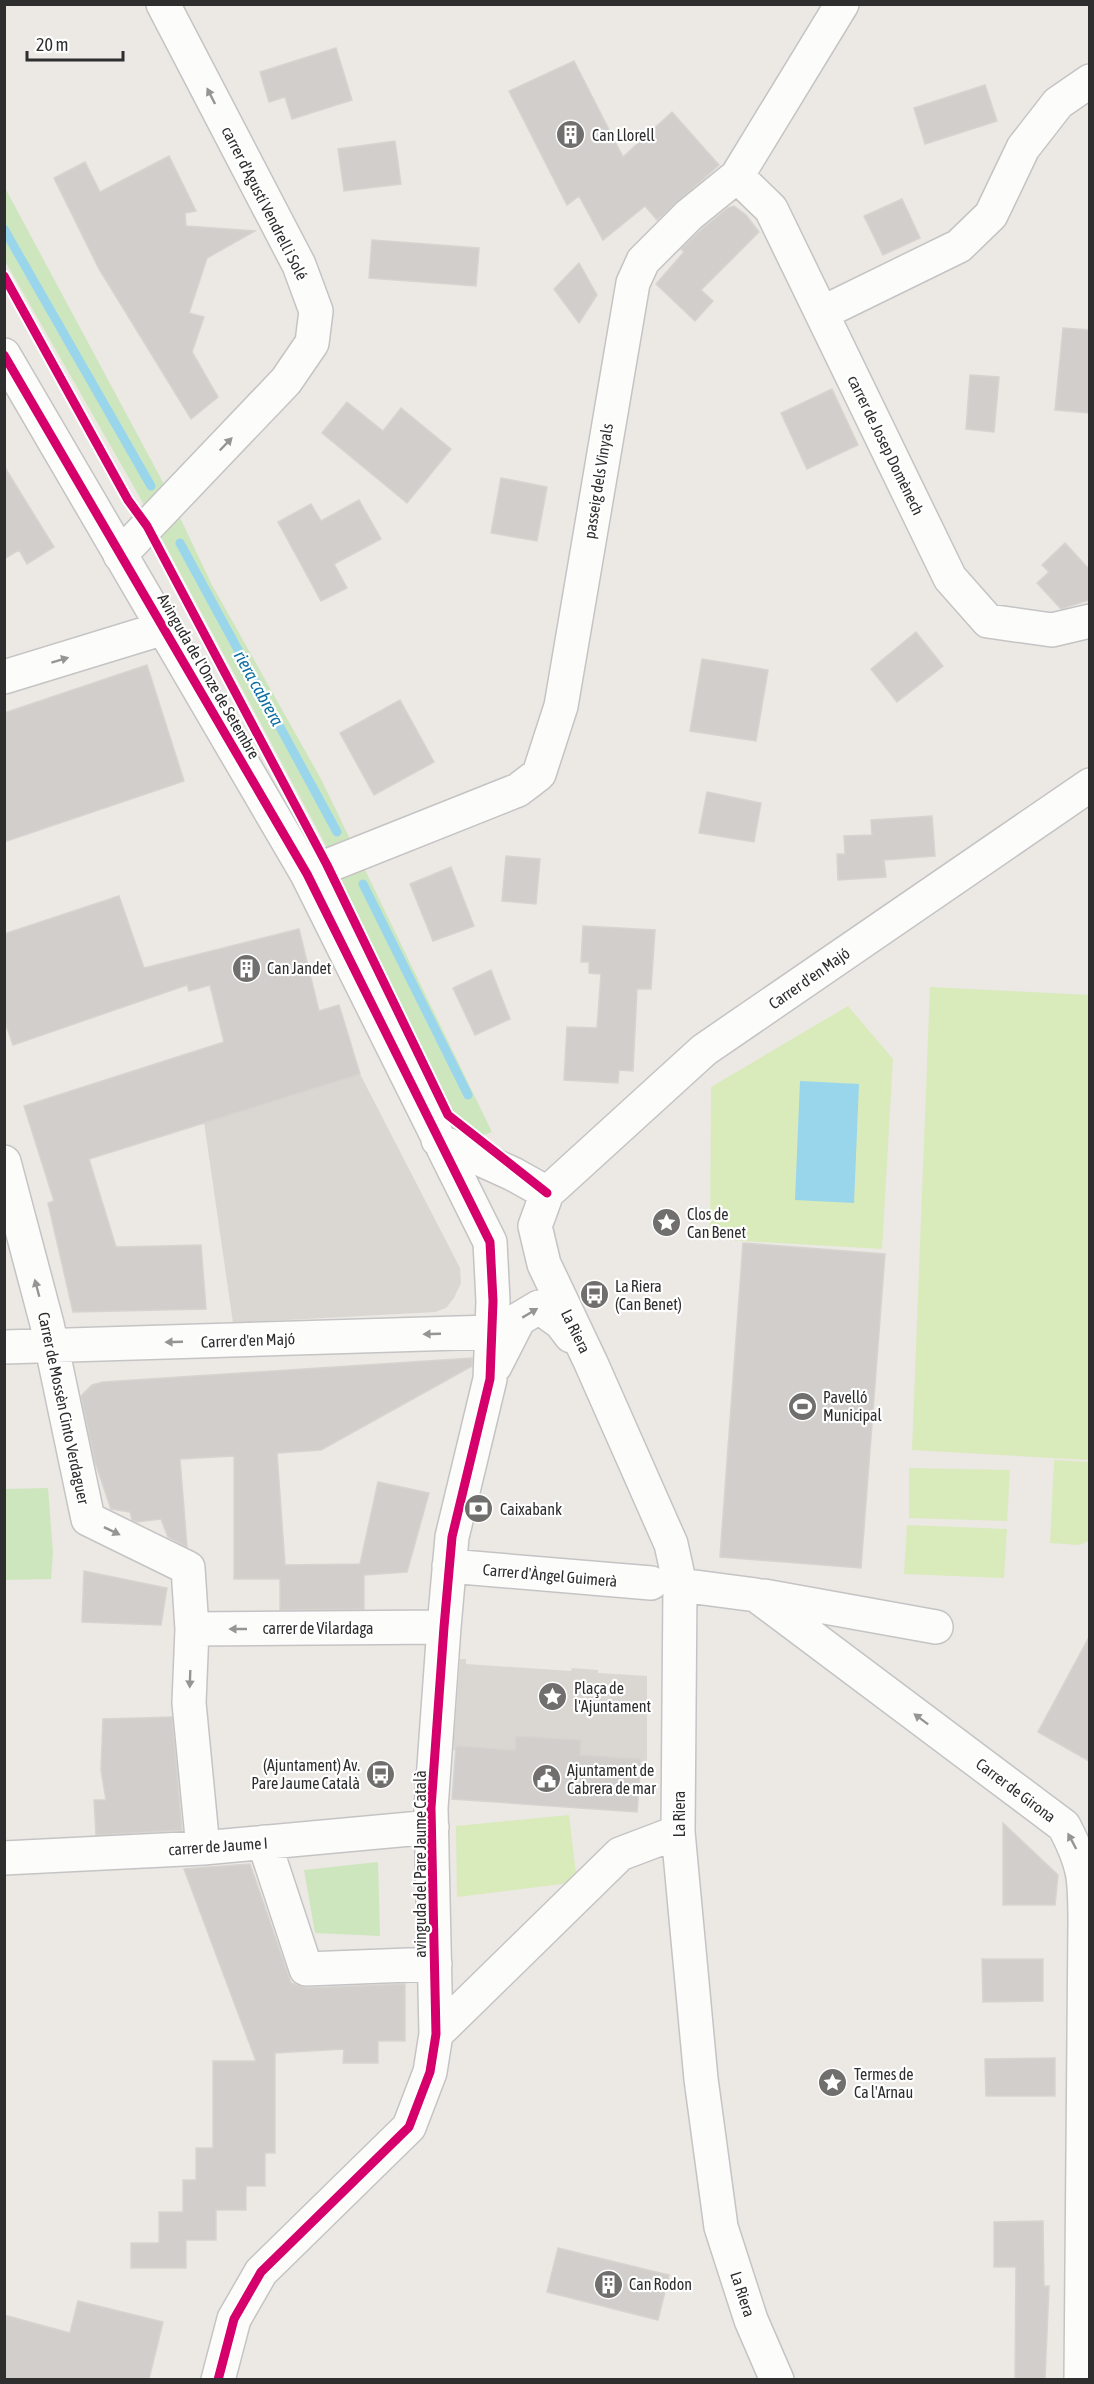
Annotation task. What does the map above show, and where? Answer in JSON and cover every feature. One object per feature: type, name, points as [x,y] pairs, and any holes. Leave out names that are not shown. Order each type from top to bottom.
[{"type":"street","name":"carrer d'Agustí Vendrell i Solé","points":[[120,555],[286,381],[312,344],[316,311],[299,265],[163,4]]},
{"type":"street","name":"passeig dels Vinyals","points":[[317,869],[518,790],[539,774],[561,706],[633,283],[643,261],[689,215],[737,176],[842,4]]},
{"type":"street","points":[[822,313],[959,246],[991,214],[1023,148],[1058,103],[1089,81]]},
{"type":"street","name":"carrer de Josep Domènech","points":[[737,176],[771,209],[950,578],[988,621],[1052,630],[1089,621]]},
{"type":"street","name":"Avinguda de l'Onze de Setembre","points":[[4,355],[164,628],[317,869],[438,1140],[490,1242]]},
{"type":"street","points":[[4,677],[164,628]]},
{"type":"street","name":"Carrer d'en Majó","points":[[547,1193],[704,1050],[1089,785]]},
{"type":"street","points":[[438,1140],[513,1174],[547,1193]]},
{"type":"street","name":"Carrer de Mossèn Cinto Verdaguer","points":[[4,1162],[51,1345],[88,1520],[188,1568],[192,1629],[189,1703],[203,1848]]},
{"type":"street","points":[[468,1196],[513,1174]]},
{"type":"street","name":"La Riera","points":[[547,1193],[535,1226],[544,1264],[591,1363],[671,1544],[665,1584],[678,1832],[701,2079],[721,2227],[751,2320],[777,2379]]},
{"type":"street","points":[[490,1242],[544,1264]]},
{"type":"street","name":"avinguda del Pare Jaume Català","points":[[490,1242],[493,1301],[490,1379]]},
{"type":"street","name":"avinguda del Pare Jaume Català","points":[[218,2379],[236,2349],[234,2319],[261,2272],[409,2127],[430,2072],[436,2034],[432,1827],[452,1537],[490,1379],[505,1342],[519,1319],[539,1307],[561,1323],[591,1363]]},
{"type":"street","name":"Carrer d'en Majó","points":[[4,1347],[491,1332]]},
{"type":"street","name":"Carrer d'Àngel Guimerà","points":[[449,1566],[665,1584]]},
{"type":"street","name":"Carrer de Girona","points":[[665,1584],[756,1595],[1064,1826],[1077,1851],[1085,1876],[1088,1923],[1081,2379]]},
{"type":"street","points":[[756,1595],[936,1627]]},
{"type":"street","name":"carrer de Vilardaga","points":[[192,1629],[444,1627]]},
{"type":"street","name":"carrer de Jaume I","points":[[4,1858],[203,1848],[432,1827]]},
{"type":"street","points":[[436,2034],[620,1854],[678,1832]]},
{"type":"street","points":[[264,1842],[306,1969],[435,1964]]},
{"type":"green space","points":[[4,186],[165,486],[212,585],[321,779],[492,1132],[458,1145],[324,842],[138,494],[5,261]]},
{"type":"green space","points":[[930,987],[1089,995],[1089,1460],[912,1450]]},
{"type":"green space","points":[[848,1006],[893,1059],[882,1249],[710,1239],[711,1087]]},
{"type":"green space","points":[[1054,1460],[1089,1462],[1089,1541],[1079,1545],[1050,1543]]},
{"type":"green space","points":[[909,1468],[1010,1470],[1007,1521],[909,1518]]},
{"type":"green space","points":[[48,1488],[53,1553],[51,1579],[5,1580],[5,1489]]},
{"type":"green space","points":[[907,1525],[1007,1529],[1004,1578],[904,1574]]},
{"type":"green space","points":[[569,1815],[577,1882],[457,1897],[456,1826]]},
{"type":"green space","points":[[378,1862],[380,1936],[315,1933],[304,1870]]},
{"type":"shaded area","points":[[360,1074],[460,1268],[461,1283],[454,1298],[446,1308],[435,1312],[233,1323],[204,1122]]},
{"type":"shaded area","name":"Plaça de l'Ajuntament","points":[[460,1659],[466,1659],[466,1664],[571,1671],[572,1668],[598,1670],[598,1673],[647,1676],[647,1762],[580,1758],[581,1744],[515,1754],[453,1750]]},
{"type":"water","points":[[800,1081],[859,1084],[854,1203],[795,1200]]},
{"type":"building","points":[[336,48],[352,100],[292,119],[285,97],[269,102],[260,72]]},
{"type":"building","name":"Can Llorell","points":[[574,61],[623,157],[672,112],[719,165],[657,220],[645,206],[603,240],[579,196],[567,205],[509,91]]},
{"type":"building","points":[[985,85],[997,121],[925,144],[914,108]]},
{"type":"building","points":[[395,141],[401,184],[344,191],[338,149]]},
{"type":"building","points":[[169,156],[196,211],[185,213],[186,226],[255,231],[207,258],[189,313],[204,317],[192,352],[218,397],[191,419],[99,269],[54,178],[85,162],[100,192]]},
{"type":"building","points":[[902,199],[920,238],[883,255],[864,216]]},
{"type":"building","points":[[734,206],[746,215],[759,232],[701,290],[713,301],[695,321],[656,284],[684,252],[681,249],[702,229],[728,208]]},
{"type":"building","points":[[372,240],[479,248],[476,286],[369,278]]},
{"type":"building","points":[[579,263],[597,295],[579,323],[554,289]]},
{"type":"building","points":[[1063,328],[1089,330],[1089,413],[1055,410]]},
{"type":"building","points":[[970,375],[999,377],[994,432],[966,429]]},
{"type":"building","points":[[832,389],[858,445],[807,469],[781,413]]},
{"type":"building","points":[[347,402],[383,431],[401,408],[451,449],[407,503],[322,433]]},
{"type":"building","points":[[4,466],[54,547],[27,564],[19,550],[4,559]]},
{"type":"building","points":[[501,478],[547,487],[537,541],[491,533]]},
{"type":"building","points":[[359,500],[381,539],[334,564],[347,588],[321,601],[278,522],[311,504],[321,521]]},
{"type":"building","points":[[1065,543],[1089,569],[1089,600],[1061,609],[1037,583],[1049,572],[1042,565]]},
{"type":"building","points":[[916,632],[943,666],[897,702],[871,669]]},
{"type":"building","points":[[702,659],[768,670],[756,741],[690,731]]},
{"type":"building","points":[[147,665],[184,781],[4,842],[4,713]]},
{"type":"building","points":[[400,700],[434,762],[374,795],[340,733]]},
{"type":"building","points":[[707,792],[761,803],[754,842],[699,833]]},
{"type":"building","points":[[932,816],[935,856],[884,860],[886,877],[838,880],[837,854],[845,854],[844,836],[872,835],[871,820]]},
{"type":"building","points":[[506,856],[540,859],[536,904],[502,901]]},
{"type":"building","points":[[451,867],[474,926],[433,941],[410,884]]},
{"type":"building","points":[[119,896],[144,968],[299,929],[319,1011],[339,1005],[360,1074],[89,1159],[116,1247],[201,1245],[206,1309],[73,1312],[48,1203],[54,1201],[24,1106],[224,1042],[210,985],[189,991],[187,985],[13,1045],[4,1019],[4,934]]},
{"type":"building","points":[[583,926],[655,930],[651,989],[637,989],[633,1071],[619,1070],[618,1083],[564,1080],[567,1027],[597,1028],[601,974],[589,973],[589,962],[581,962]]},
{"type":"building","points":[[491,970],[510,1019],[475,1035],[453,988]]},
{"type":"building","name":"Pavelló Municipal","points":[[743,1243],[885,1254],[861,1568],[720,1557]]},
{"type":"building","points":[[472,1358],[472,1366],[321,1450],[277,1453],[285,1565],[360,1564],[378,1482],[429,1493],[407,1572],[364,1575],[364,1609],[280,1610],[280,1579],[234,1579],[234,1456],[180,1459],[187,1547],[168,1537],[161,1519],[137,1522],[132,1520],[130,1512],[111,1509],[95,1462],[81,1396],[92,1385],[103,1382]]},
{"type":"building","points":[[84,1571],[167,1588],[161,1625],[82,1622]]},
{"type":"building","points":[[1089,1637],[1089,1761],[1038,1732]]},
{"type":"building","points":[[172,1717],[182,1830],[96,1835],[94,1800],[106,1800],[101,1770],[103,1719]]},
{"type":"building","name":"Ajuntament de Cabrera de mar","points":[[516,1736],[581,1740],[580,1755],[641,1759],[637,1812],[452,1799],[456,1746],[515,1750]]},
{"type":"building","points":[[1003,1823],[1058,1875],[1055,1905],[1003,1905]]},
{"type":"building","points":[[250,1864],[291,1983],[307,1988],[405,1984],[405,2041],[378,2041],[378,2063],[343,2063],[344,2049],[275,2053],[275,2153],[265,2153],[265,2186],[246,2186],[246,2210],[216,2210],[216,2240],[186,2240],[186,2268],[131,2268],[131,2243],[159,2243],[159,2212],[183,2212],[183,2180],[196,2180],[196,2148],[213,2148],[213,2061],[256,2061],[184,1869]]},
{"type":"building","points":[[982,1959],[1043,1959],[1043,2001],[983,2002]]},
{"type":"building","points":[[1055,2058],[1055,2096],[986,2096],[985,2059]]},
{"type":"building","points":[[1043,2221],[1044,2286],[1049,2286],[1045,2379],[1015,2379],[1016,2267],[994,2267],[994,2222]]},
{"type":"building","name":"Can Rodon","points":[[558,2248],[669,2275],[658,2320],[547,2292]]},
{"type":"building","points":[[78,2301],[163,2322],[149,2379],[4,2379],[4,2315],[70,2333]]},
{"type":"waterway","name":"riera cabrera","points":[[4,229],[151,486]]},
{"type":"waterway","name":"riera cabrera","points":[[180,543],[337,832]]},
{"type":"waterway","name":"riera cabrera","points":[[363,884],[468,1095]]},
{"type":"cycle path","points":[[4,276],[128,500],[147,526],[327,865],[448,1115],[547,1193]]},
{"type":"cycle path","points":[[4,355],[307,874],[490,1242],[493,1301],[490,1379],[452,1537],[444,1627],[431,1808],[436,2034],[430,2072],[409,2127],[261,2272],[234,2319],[218,2380]]},
{"type":"place","name":"Can Llorell","points":[[571,135]]},
{"type":"place","name":"Can Jandet","points":[[246,968]]},
{"type":"place","name":"Clos de Can Benet","points":[[666,1223]]},
{"type":"place","name":"La Riera (Can Benet)","points":[[594,1295]]},
{"type":"place","name":"Pavelló Municipal","points":[[802,1406]]},
{"type":"place","name":"Caixabank","points":[[479,1509]]},
{"type":"place","name":"Plaça de l'Ajuntament","points":[[553,1697]]},
{"type":"place","name":"(Ajuntament) Av. Pare Jaume Català","points":[[381,1774]]},
{"type":"place","name":"Ajuntament de Cabrera de mar","points":[[546,1779]]},
{"type":"place","name":"Termes de Ca l'Arnau","points":[[833,2083]]},
{"type":"place","name":"Can Rodon","points":[[608,2284]]}]
